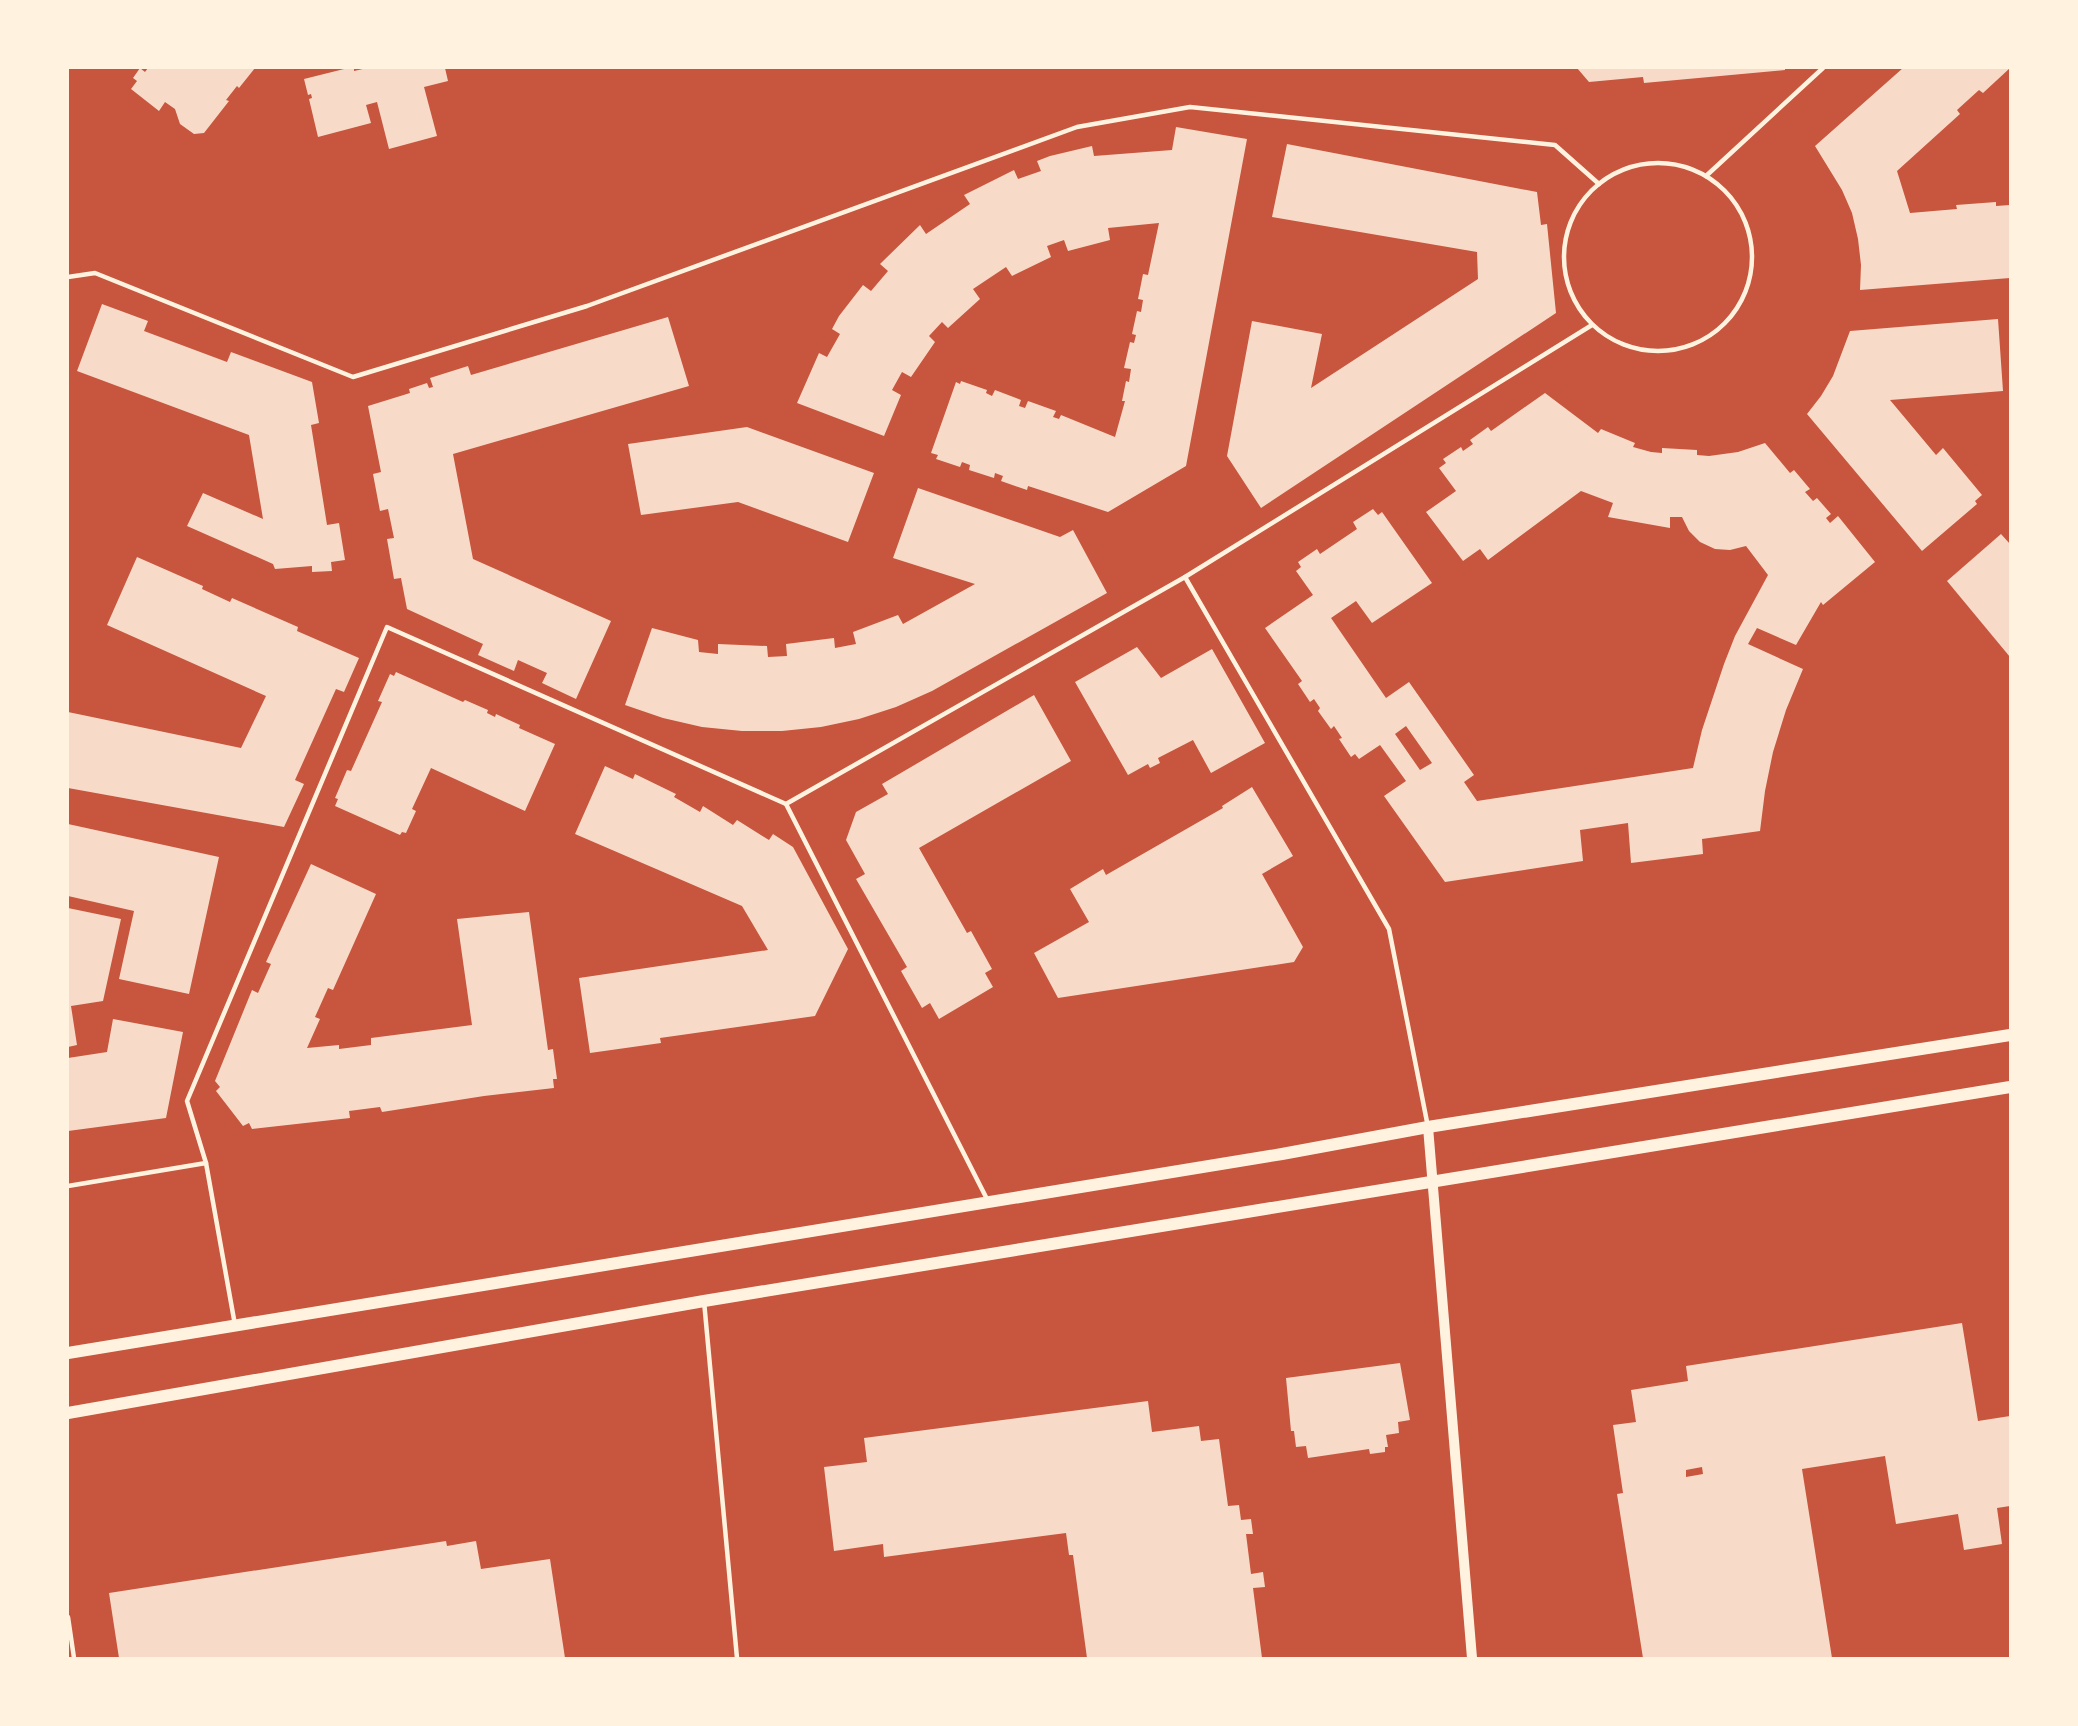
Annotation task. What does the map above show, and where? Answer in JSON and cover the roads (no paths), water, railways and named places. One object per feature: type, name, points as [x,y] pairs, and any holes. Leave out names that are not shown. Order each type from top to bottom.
[{"type":"main road","points":[[68,1353],[1282,1154],[1428,1127],[2010,1035]]},
{"type":"main road","points":[[68,1413],[704,1301],[2010,1087]]},
{"type":"street","points":[[1428,1127],[1472,1659]]},
{"type":"lane","points":[[1706,176],[1823,68]]},
{"type":"lane","points":[[68,277],[95,273],[354,377],[587,306],[1077,127],[1190,106],[1555,145],[1599,184]]},
{"type":"lane","points":[[1662,163],[1684,167],[1706,176],[1724,189],[1738,207],[1748,228],[1752,250],[1751,273],[1744,294],[1733,314],[1717,330],[1698,342],[1677,349],[1653,351],[1631,347],[1610,338],[1592,325],[1578,307],[1568,287],[1564,264],[1565,242],[1572,220],[1583,200],[1599,184],[1618,172],[1639,165],[1662,163]]},
{"type":"lane","points":[[786,804],[1185,577],[1592,325]]},
{"type":"lane","points":[[1185,577],[1389,929],[1428,1127]]},
{"type":"lane","points":[[235,1325],[206,1163],[187,1101],[387,627],[786,804],[988,1202]]},
{"type":"lane","points":[[68,1186],[206,1163]]},
{"type":"lane","points":[[704,1301],[737,1659]]},
{"type":"lane","points":[[68,1617],[74,1659]]}]
